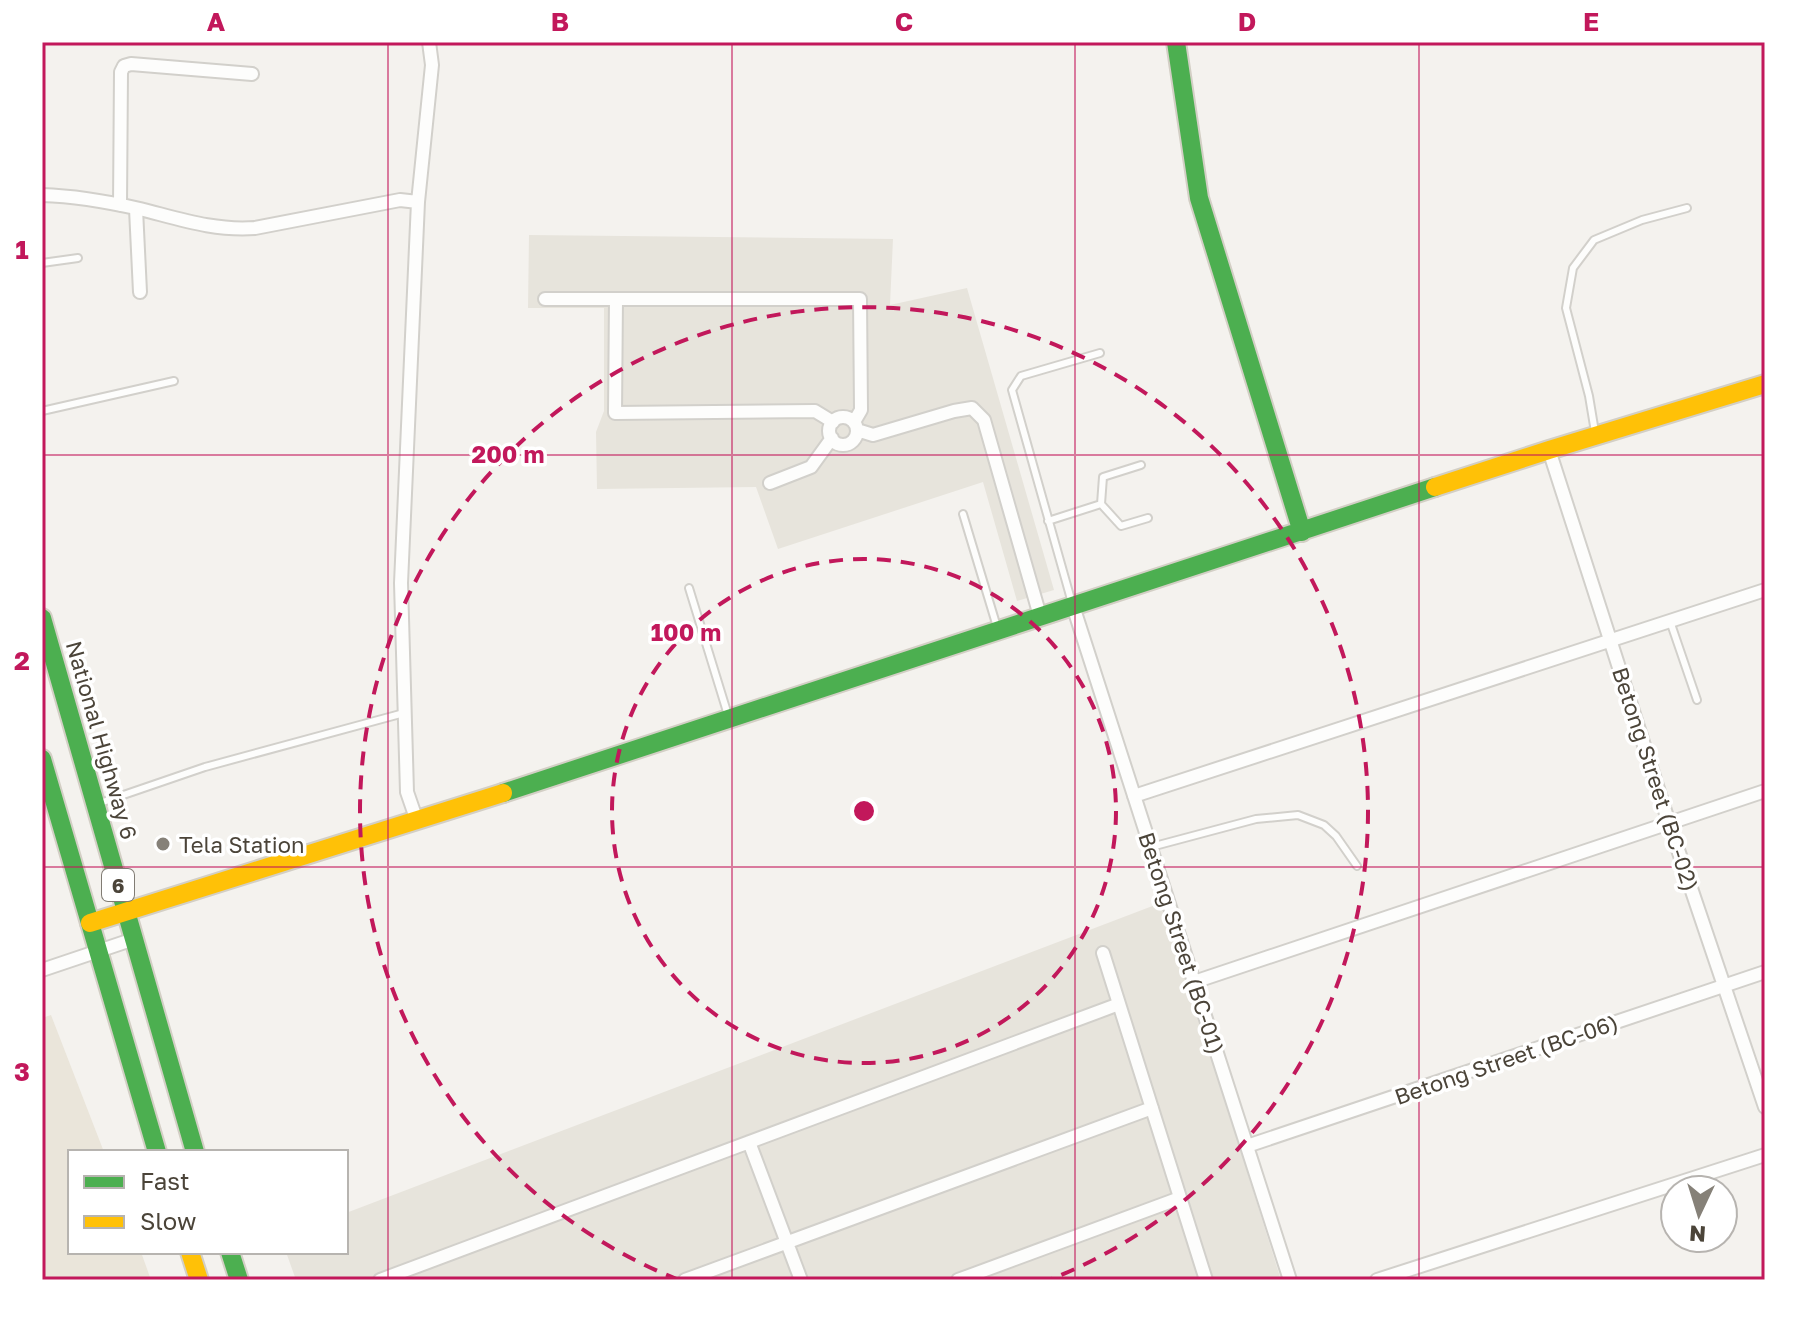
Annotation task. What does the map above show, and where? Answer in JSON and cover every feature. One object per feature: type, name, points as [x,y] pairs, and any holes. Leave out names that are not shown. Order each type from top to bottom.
[{"type":"main road","points":[[1176,42],[1199,198],[1302,532]]},
{"type":"main road","points":[[90,923],[417,821],[1549,450],[1765,384]]},
{"type":"main road","name":"National Highway 6","points":[[42,618],[194,1150]]},
{"type":"main road","name":"6","points":[[42,759],[56,825],[90,923],[156,1150]]},
{"type":"main road","points":[[191,1254],[199,1280]]},
{"type":"main road","points":[[231,1254],[239,1280]]},
{"type":"street","points":[[417,821],[407,792],[401,583],[418,202],[432,65],[429,42]]},
{"type":"street","points":[[120,205],[121,72],[124,66],[131,64],[252,74]]},
{"type":"street","points":[[42,195],[120,205],[209,227],[232,229],[255,228],[400,200],[418,202]]},
{"type":"street","points":[[136,209],[140,292]]},
{"type":"street","points":[[545,299],[860,299],[861,410],[856,426],[855,439],[847,444],[838,444],[832,438],[830,430],[833,422],[842,417],[856,426],[873,435],[972,408],[984,420],[1040,616]]},
{"type":"street","points":[[616,299],[615,413],[815,411],[833,422]]},
{"type":"street","points":[[770,483],[811,467],[832,438]]},
{"type":"street","name":"Betong Street (BC-02)","points":[[1549,450],[1669,823],[1765,1107]]},
{"type":"street","points":[[1134,796],[1765,590]]},
{"type":"street","name":"Betong Street (BC-01)","points":[[1073,606],[1290,1280]]},
{"type":"street","points":[[1194,982],[1765,791]]},
{"type":"street","points":[[42,970],[134,939]]},
{"type":"street","points":[[1103,953],[1206,1280]]},
{"type":"street","name":"Betong Street (BC-06)","points":[[1247,1146],[1765,972]]},
{"type":"street","points":[[380,1280],[1119,1004]]},
{"type":"street","points":[[685,1280],[1152,1108]]},
{"type":"street","points":[[749,1142],[801,1280]]},
{"type":"street","points":[[1377,1280],[1765,1155]]},
{"type":"street","points":[[958,1280],[1180,1198]]},
{"type":"street","points":[[417,1266],[422,1280]]},
{"type":"lane","points":[[1596,435],[1566,308],[1573,268],[1594,240],[1642,220],[1687,208]]},
{"type":"lane","points":[[42,263],[78,258]]},
{"type":"lane","points":[[1073,606],[1012,390],[1021,376],[1100,353]]},
{"type":"lane","points":[[42,411],[174,381]]},
{"type":"lane","points":[[1141,465],[1103,477],[1101,504],[1121,526],[1148,518]]},
{"type":"lane","points":[[1048,521],[1101,504]]},
{"type":"lane","points":[[963,514],[998,631]]},
{"type":"lane","points":[[689,588],[729,718]]},
{"type":"lane","points":[[1670,621],[1697,700]]},
{"type":"lane","points":[[95,805],[205,767],[404,713]]},
{"type":"lane","points":[[1151,847],[1256,819],[1298,815],[1324,825],[1336,836],[1357,866]]},
{"type":"shaded area","points":[[529,235],[893,239],[890,305],[967,288],[1054,590],[1017,601],[983,482],[778,549],[756,487],[597,489],[596,432],[604,411],[604,308],[528,308]]},
{"type":"shaded area","points":[[1163,902],[1281,1280],[296,1280],[287,1254],[348,1254],[348,1212]]},
{"type":"shaded area","points":[[51,1015],[103,1150],[68,1150],[68,1254],[142,1254],[151,1280],[42,1280],[42,1018]]},
{"type":"traffic: fast","points":[[1176,42],[1199,198],[1302,532]]},
{"type":"traffic: fast","points":[[503,793],[1435,487]]},
{"type":"traffic: fast","points":[[42,618],[194,1150]]},
{"type":"traffic: fast","points":[[42,759],[156,1150]]},
{"type":"traffic: fast","points":[[231,1254],[239,1280]]},
{"type":"traffic: slow","points":[[1435,487],[1765,384]]},
{"type":"traffic: slow","points":[[90,923],[503,793]]},
{"type":"traffic: slow","points":[[191,1254],[199,1280]]},
{"type":"place","name":"Tela Station","points":[[163,844]]}]
